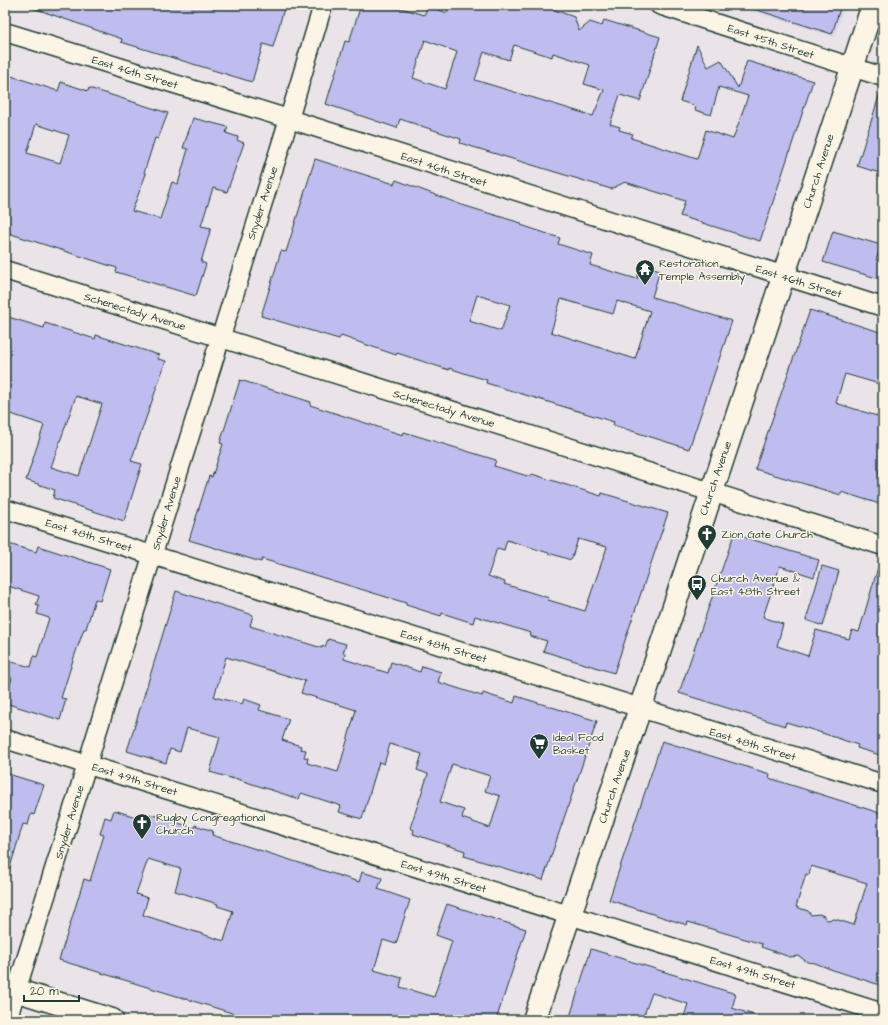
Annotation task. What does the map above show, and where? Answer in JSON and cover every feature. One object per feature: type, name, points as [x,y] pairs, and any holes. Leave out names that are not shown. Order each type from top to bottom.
[{"type":"main road","name":"Church Avenue","points":[[534,1020],[641,708],[711,492],[873,5]]},
{"type":"main road","points":[[11,988],[112,1020]]},
{"type":"street","name":"Snyder Avenue","points":[[7,1020],[11,988],[87,764],[289,119],[323,5]]},
{"type":"street","name":"East 45th Street","points":[[659,5],[883,77]]},
{"type":"street","name":"East 46th Street","points":[[5,32],[289,119],[883,307]]},
{"type":"street","name":"Schenectady Avenue","points":[[5,270],[883,546]]},
{"type":"street","name":"East 48th Street","points":[[5,509],[883,784]]},
{"type":"street","name":"East 49th Street","points":[[5,739],[883,1013]]},
{"type":"shaded area","points":[[730,5],[845,5],[835,37]]},
{"type":"building","points":[[34,5],[285,5],[273,47],[263,44],[252,82],[121,42],[122,39],[33,8]]},
{"type":"building","points":[[361,5],[391,5],[424,15],[428,6],[447,13],[449,5],[541,5],[574,17],[579,31],[590,22],[602,26],[604,20],[660,37],[640,101],[620,95],[610,124],[620,127],[619,130],[633,134],[631,138],[697,159],[706,130],[733,139],[748,96],[719,87],[711,115],[695,110],[696,106],[680,101],[697,45],[708,67],[721,60],[738,88],[747,61],[813,81],[760,241],[680,216],[685,201],[625,182],[611,189],[460,143],[461,139],[400,119],[397,128],[326,104],[345,41],[349,42]],"holes":[[[425,40],[457,52],[445,89],[413,78]],[[514,45],[552,57],[553,53],[590,65],[584,84],[604,90],[593,116],[475,80],[484,52],[509,60]]]},
{"type":"building","points":[[752,5],[841,5],[832,34],[751,8]]},
{"type":"building","points":[[5,74],[58,91],[61,82],[88,91],[89,88],[168,113],[158,139],[155,138],[144,173],[146,174],[132,211],[160,219],[172,182],[178,184],[188,149],[183,148],[193,118],[228,127],[226,133],[238,137],[237,140],[244,143],[227,192],[213,188],[206,210],[201,226],[211,228],[201,262],[206,264],[196,296],[116,272],[117,268],[5,232]],"holes":[[[36,124],[69,135],[60,163],[27,153]]]},
{"type":"building","points":[[880,93],[883,94],[883,174],[857,166]]},
{"type":"building","points":[[315,159],[394,184],[396,180],[462,205],[521,223],[521,225],[560,238],[558,244],[593,255],[590,265],[637,279],[641,264],[660,270],[652,297],[732,321],[689,449],[613,425],[614,422],[486,383],[487,380],[449,368],[449,370],[397,353],[396,355],[341,336],[339,339],[261,316],[281,251],[286,252]],"holes":[[[477,295],[510,305],[501,331],[469,321]],[[561,299],[613,314],[617,301],[650,311],[635,359],[551,332]]]},
{"type":"building","points":[[833,231],[881,245],[876,260],[883,263],[883,280],[823,262]]},
{"type":"building","points":[[810,310],[883,333],[883,385],[845,374],[836,403],[883,418],[883,459],[878,474],[883,476],[883,505],[841,492],[841,495],[755,469]]},
{"type":"building","points":[[5,316],[44,328],[45,323],[95,339],[96,335],[159,355],[158,359],[166,361],[131,461],[142,464],[124,521],[53,498],[55,490],[26,480],[44,425],[5,412]],"holes":[[[76,396],[102,404],[79,476],[51,467]]]},
{"type":"building","points":[[240,380],[311,402],[310,405],[403,435],[404,432],[496,460],[494,466],[531,477],[532,474],[601,496],[602,493],[668,513],[614,673],[543,651],[547,641],[530,636],[531,633],[475,616],[473,623],[442,613],[441,616],[406,605],[406,603],[262,559],[261,562],[189,540],[209,476],[212,477],[223,444],[220,443]],"holes":[[[578,539],[607,547],[585,611],[548,600],[549,598],[504,584],[505,582],[488,576],[497,548],[504,550],[507,540],[571,560]]]},
{"type":"building","points":[[734,534],[819,560],[814,577],[780,566],[763,617],[783,624],[777,646],[808,656],[816,630],[849,639],[852,630],[859,632],[879,564],[883,565],[883,756],[857,748],[858,745],[816,731],[786,722],[785,726],[679,693]]},
{"type":"building","points":[[5,543],[36,552],[38,546],[110,569],[100,601],[95,599],[86,629],[84,629],[73,660],[61,698],[66,699],[60,720],[5,703],[12,678],[5,676],[5,660],[31,667],[34,656],[37,657],[49,618],[37,614],[39,606],[36,605],[39,596],[5,585]]},
{"type":"building","points":[[822,566],[839,571],[823,626],[806,620]]},
{"type":"building","points":[[176,591],[253,615],[250,626],[322,648],[322,646],[325,647],[328,639],[346,644],[343,653],[345,653],[344,659],[388,673],[391,662],[420,672],[422,666],[441,672],[438,682],[482,696],[483,693],[514,703],[516,696],[597,721],[543,880],[464,856],[465,851],[413,834],[414,830],[410,828],[428,774],[417,770],[422,754],[390,744],[384,764],[379,762],[362,819],[339,812],[341,806],[301,793],[299,799],[234,778],[210,772],[220,737],[187,728],[180,752],[170,749],[166,763],[127,751]],"holes":[[[226,657],[305,681],[301,693],[356,710],[338,772],[307,763],[308,758],[304,757],[306,750],[300,749],[301,746],[282,740],[289,719],[259,710],[261,705],[244,699],[242,704],[214,697]],[[452,764],[490,776],[485,791],[500,796],[490,828],[462,818],[464,810],[440,802]]]},
{"type":"building","points":[[662,741],[770,774],[769,778],[883,814],[883,864],[879,879],[883,881],[883,986],[815,963],[807,962],[799,956],[790,957],[761,947],[762,944],[688,922],[687,925],[609,900]],"holes":[[[811,866],[867,883],[854,925],[835,919],[826,920],[824,916],[819,914],[811,915],[808,911],[796,907],[806,874],[809,875]]]},
{"type":"building","points":[[5,773],[44,785],[34,815],[31,814],[28,825],[23,824],[9,871],[5,870]]},
{"type":"building","points":[[114,810],[148,821],[150,814],[194,828],[195,825],[213,831],[212,835],[359,882],[362,872],[382,878],[378,889],[410,900],[396,944],[383,940],[374,970],[402,978],[400,987],[434,997],[452,941],[436,935],[447,904],[526,929],[496,1020],[255,1020],[59,960],[84,879],[90,881],[104,835],[100,834],[105,817],[111,819]],"holes":[[[148,859],[181,869],[175,891],[218,904],[217,906],[233,911],[224,941],[143,915],[148,898],[136,894]]]},
{"type":"building","points":[[591,949],[736,994],[732,1008],[760,1017],[759,1020],[683,1020],[688,1004],[652,993],[642,1020],[569,1020]]},
{"type":"place","name":"Restoration Temple Assembly","points":[[645,286]]},
{"type":"place","name":"Zion Gate Church","points":[[707,551]]},
{"type":"place","name":"Church Avenue & East 48th Street","points":[[697,601]]},
{"type":"place","name":"Ideal Food Basket","points":[[539,760]]},
{"type":"place","name":"Rugby Congregational Church","points":[[142,840]]}]
